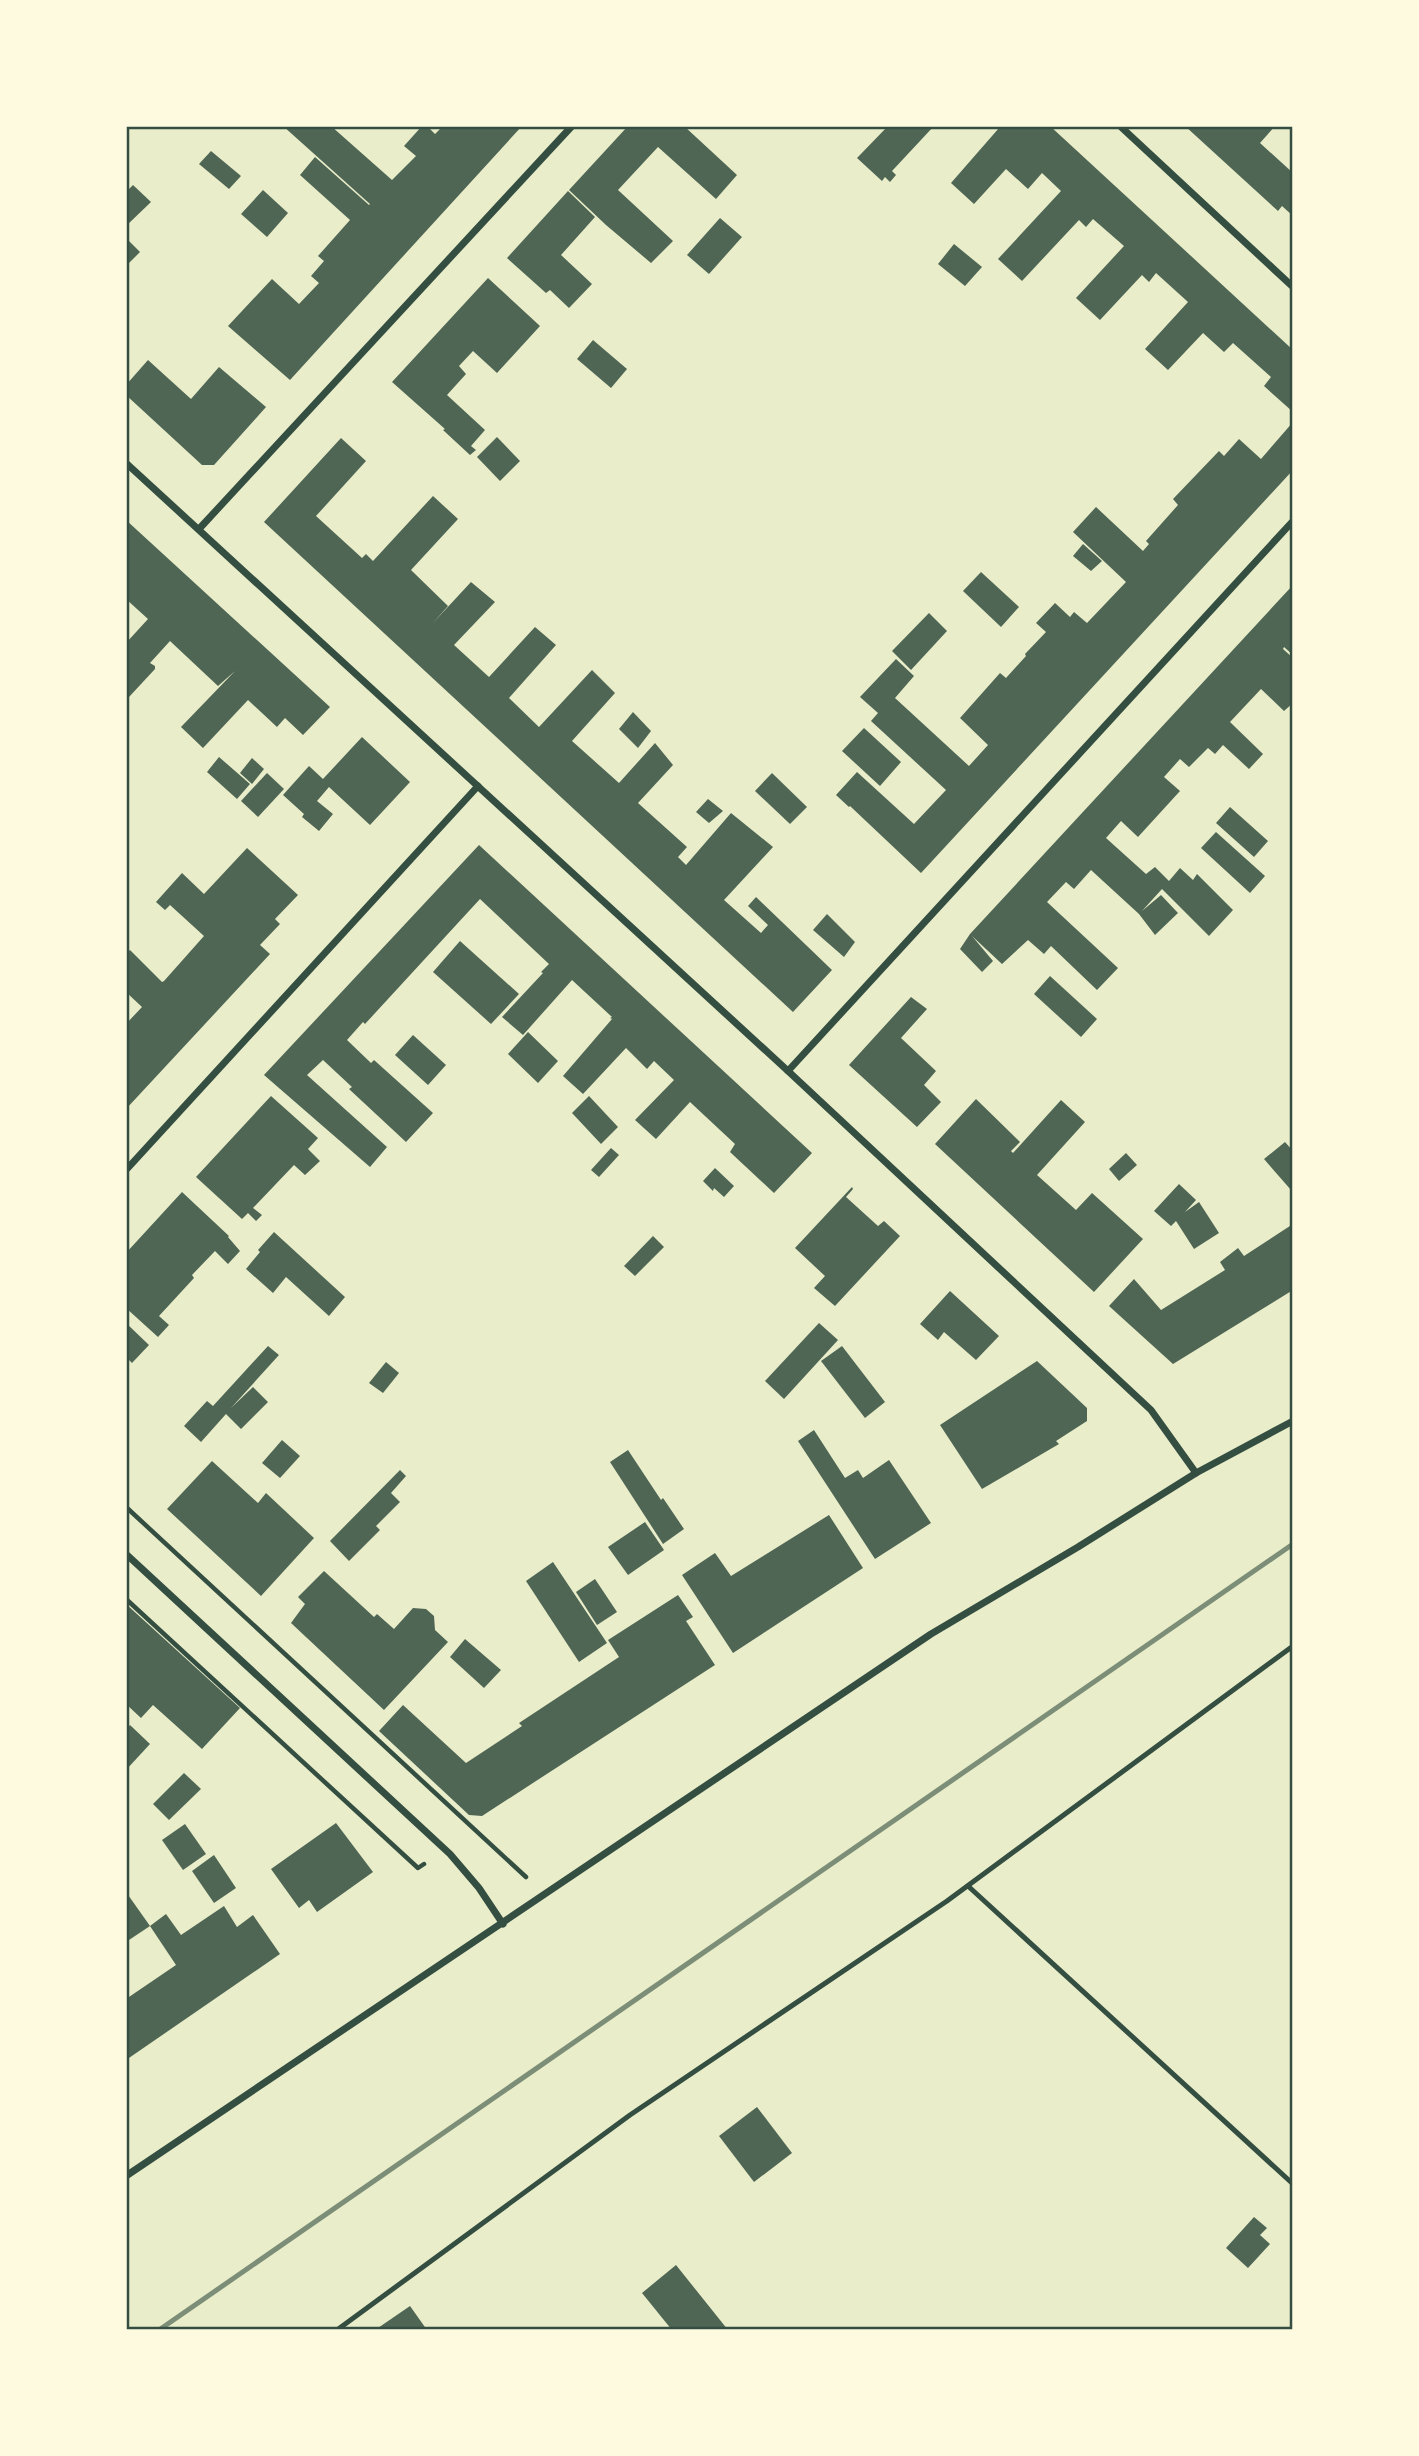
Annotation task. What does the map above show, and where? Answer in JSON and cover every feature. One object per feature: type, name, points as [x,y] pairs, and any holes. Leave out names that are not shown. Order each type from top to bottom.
[{"type":"street","points":[[199,529],[572,126]]},
{"type":"street","points":[[1120,126],[1293,287]]},
{"type":"street","points":[[126,463],[788,1071],[1151,1410],[1196,1473]]},
{"type":"street","points":[[788,1071],[1293,521]]},
{"type":"street","points":[[126,1170],[478,786]]},
{"type":"street","points":[[126,2176],[931,1634],[1196,1473],[1293,1421]]},
{"type":"street","points":[[126,1554],[445,1850],[479,1888],[503,1924]]},
{"type":"lane","points":[[337,2330],[630,2115],[968,1886],[1293,1646]]},
{"type":"lane","points":[[968,1886],[1293,2184]]},
{"type":"path","points":[[126,1507],[546,1895]]},
{"type":"path","points":[[126,1599],[418,1868],[445,1850]]},
{"type":"building","points":[[283,126],[331,126],[392,180],[416,156],[404,146],[422,126],[427,126],[435,134],[440,129],[437,126],[522,126],[290,380],[228,326],[272,279],[299,304],[319,283],[311,276],[324,261],[318,256],[350,220],[300,175],[315,157],[370,204]]},
{"type":"building","points":[[628,126],[684,126],[737,175],[716,199],[658,147],[618,190],[673,241],[651,263],[569,190]]},
{"type":"building","points":[[888,126],[934,126],[892,171],[896,175],[890,182],[885,177],[882,181],[857,158]]},
{"type":"building","points":[[997,126],[1050,126],[1293,350],[1293,412],[1264,386],[1271,377],[1233,343],[1224,352],[1203,333],[1168,370],[1145,349],[1188,302],[1156,273],[1149,282],[1142,275],[1100,320],[1076,298],[1124,246],[1093,219],[1086,227],[1079,220],[1022,281],[998,259],[1061,191],[1042,173],[1028,189],[1006,169],[974,204],[951,183],[999,128]]},
{"type":"building","points":[[1185,126],[1275,126],[1260,143],[1293,173],[1293,216],[1282,206],[1278,211]]},
{"type":"building","points":[[211,151],[241,176],[229,189],[199,164]]},
{"type":"building","points":[[133,185],[151,202],[126,226],[126,192]]},
{"type":"building","points":[[263,190],[288,213],[267,237],[241,214]]},
{"type":"building","points":[[568,191],[595,217],[561,255],[592,284],[569,308],[550,290],[546,293],[507,258]]},
{"type":"building","points":[[720,218],[742,237],[709,274],[687,255]]},
{"type":"building","points":[[126,238],[140,252],[126,266]]},
{"type":"building","points":[[954,244],[982,267],[965,286],[938,264]]},
{"type":"building","points":[[488,278],[540,326],[497,373],[473,351],[459,366],[466,374],[447,395],[485,430],[471,446],[476,450],[470,455],[392,382]]},
{"type":"building","points":[[593,340],[627,369],[611,388],[577,359]]},
{"type":"building","points":[[148,360],[191,399],[219,367],[266,407],[214,465],[202,465],[126,395],[126,385]]},
{"type":"building","points":[[1293,422],[1293,470],[921,873],[836,795],[857,772],[914,824],[946,790],[871,721],[878,713],[860,697],[896,659],[914,676],[895,698],[969,766],[988,745],[960,718],[1000,673],[1006,678],[1046,632],[1036,623],[1055,603],[1070,617],[1074,612],[1087,623],[1126,582],[1073,532],[1096,507],[1143,551],[1149,544],[1146,541],[1178,505],[1173,499],[1219,451],[1224,456],[1239,439],[1261,459]]},
{"type":"building","points":[[497,437],[520,461],[500,481],[477,457]]},
{"type":"building","points":[[341,438],[366,461],[316,516],[362,558],[366,554],[373,561],[433,496],[458,519],[411,570],[448,606],[432,624],[471,582],[495,602],[454,645],[489,677],[535,627],[556,645],[509,698],[539,727],[592,670],[615,693],[572,741],[619,783],[655,743],[673,765],[638,803],[687,847],[678,857],[686,865],[731,813],[773,847],[724,900],[761,933],[768,925],[748,906],[756,897],[832,970],[793,1012],[264,522]]},
{"type":"building","points":[[126,520],[330,707],[303,735],[285,718],[277,727],[248,700],[203,748],[181,727],[235,671],[218,686],[170,641],[150,663],[155,669],[129,697],[126,694],[126,643],[148,619],[126,599]]},
{"type":"building","points":[[1083,544],[1102,561],[1091,571],[1073,556]]},
{"type":"building","points":[[981,572],[1019,607],[1001,627],[963,591]]},
{"type":"building","points":[[1293,585],[1293,655],[1284,647],[1283,649],[1293,658],[1293,703],[1284,711],[1261,689],[1230,722],[1263,754],[1249,769],[1223,745],[1215,754],[1208,748],[1189,767],[1180,759],[1164,777],[1180,791],[1138,837],[1121,821],[1106,838],[1146,874],[1155,867],[1169,881],[1180,868],[1193,880],[1197,874],[1233,910],[1209,936],[1162,889],[1142,911],[1161,895],[1178,913],[1155,935],[1139,914],[1091,870],[1074,889],[1066,882],[1047,902],[1118,968],[1097,990],[1051,946],[1044,954],[1028,940],[1002,964],[972,936],[993,961],[982,972],[960,949],[970,934]]},
{"type":"building","points":[[929,613],[947,631],[911,670],[892,651]]},
{"type":"building","points":[[633,712],[651,731],[638,748],[619,729]]},
{"type":"building","points":[[864,728],[901,762],[880,786],[842,751]]},
{"type":"building","points":[[362,737],[410,782],[370,825],[329,787],[317,801],[333,814],[319,831],[302,817],[304,814],[283,795],[309,766],[323,779]]},
{"type":"building","points":[[219,757],[250,784],[237,799],[207,772]]},
{"type":"building","points":[[252,758],[264,769],[252,784],[240,773]]},
{"type":"building","points":[[267,773],[284,789],[258,817],[241,801]]},
{"type":"building","points":[[772,773],[807,807],[790,824],[755,791]]},
{"type":"building","points":[[708,799],[723,811],[709,823],[696,812]]},
{"type":"building","points":[[1230,807],[1268,841],[1254,857],[1216,823]]},
{"type":"building","points":[[1216,832],[1265,876],[1250,893],[1201,848]]},
{"type":"building","points":[[479,845],[812,1153],[774,1193],[730,1152],[735,1144],[690,1102],[656,1139],[635,1120],[674,1080],[654,1061],[647,1069],[626,1048],[583,1094],[563,1076],[612,1019],[572,980],[523,1035],[502,1017],[549,964],[480,899],[365,1024],[363,1022],[347,1040],[371,1063],[374,1060],[433,1113],[406,1142],[349,1089],[352,1087],[323,1060],[307,1075],[387,1147],[370,1167],[264,1075]]},
{"type":"building","points":[[247,848],[298,895],[275,919],[280,924],[260,945],[270,954],[126,1109],[126,1024],[142,1007],[126,992],[126,954],[130,950],[164,981],[204,936],[170,905],[165,910],[156,902],[182,873],[204,894]]},
{"type":"building","points":[[827,914],[855,942],[844,957],[813,930]]},
{"type":"building","points":[[460,941],[519,994],[491,1024],[433,972]]},
{"type":"building","points":[[1050,976],[1097,1019],[1081,1037],[1034,994]]},
{"type":"building","points":[[911,997],[927,1009],[901,1038],[936,1071],[924,1085],[941,1102],[917,1127],[849,1065]]},
{"type":"building","points":[[528,1032],[558,1061],[538,1083],[508,1054]]},
{"type":"building","points":[[413,1035],[446,1065],[428,1085],[395,1055]]},
{"type":"building","points":[[271,1096],[318,1138],[308,1149],[320,1161],[305,1175],[294,1165],[253,1208],[262,1215],[256,1221],[248,1213],[242,1219],[196,1177]]},
{"type":"building","points":[[589,1096],[618,1127],[601,1144],[572,1113]]},
{"type":"building","points":[[976,1099],[1020,1142],[1011,1151],[1013,1153],[1061,1100],[1085,1122],[1037,1175],[1076,1210],[1092,1193],[1143,1239],[1094,1292],[935,1144]]},
{"type":"building","points":[[1285,1142],[1293,1151],[1292,1195],[1291,1190],[1264,1159]]},
{"type":"building","points":[[611,1148],[619,1155],[599,1177],[591,1170]]},
{"type":"building","points":[[1126,1153],[1137,1165],[1119,1181],[1109,1169]]},
{"type":"building","points":[[715,1168],[734,1186],[724,1197],[703,1181]]},
{"type":"building","points":[[1179,1184],[1196,1200],[1185,1212],[1199,1202],[1219,1233],[1194,1249],[1176,1221],[1171,1226],[1154,1211]]},
{"type":"building","points":[[852,1187],[846,1197],[878,1226],[884,1221],[900,1236],[835,1306],[814,1288],[825,1276],[795,1248]]},
{"type":"building","points":[[182,1192],[229,1236],[240,1251],[228,1264],[215,1251],[192,1275],[194,1278],[159,1316],[169,1325],[158,1337],[126,1308],[126,1253]]},
{"type":"building","points":[[1293,1224],[1293,1290],[1173,1364],[1109,1306],[1134,1279],[1161,1310],[1225,1270],[1220,1262],[1238,1248],[1244,1256]]},
{"type":"building","points":[[274,1232],[345,1297],[329,1316],[286,1277],[273,1293],[246,1269]]},
{"type":"building","points":[[653,1236],[664,1247],[635,1276],[624,1266]]},
{"type":"building","points":[[950,1291],[999,1336],[976,1360],[944,1332],[938,1340],[920,1324]]},
{"type":"building","points":[[126,1323],[149,1345],[132,1363],[126,1357]]},
{"type":"building","points":[[819,1323],[838,1340],[784,1399],[765,1381]]},
{"type":"building","points":[[268,1346],[279,1355],[231,1408],[253,1387],[268,1402],[241,1429],[226,1414],[201,1442],[184,1426],[207,1401],[213,1406]]},
{"type":"building","points":[[842,1346],[885,1402],[865,1418],[821,1361]]},
{"type":"building","points":[[1037,1361],[1087,1408],[1087,1421],[1056,1441],[1059,1444],[982,1489],[940,1425]]},
{"type":"building","points":[[386,1362],[399,1373],[383,1393],[369,1383]]},
{"type":"building","points":[[814,1430],[845,1478],[858,1470],[863,1478],[889,1460],[931,1523],[875,1559],[798,1441]]},
{"type":"building","points":[[282,1440],[300,1456],[280,1478],[262,1463]]},
{"type":"building","points":[[628,1450],[684,1529],[663,1544],[610,1462]]},
{"type":"building","points":[[212,1461],[258,1503],[266,1493],[314,1538],[261,1596],[167,1509]]},
{"type":"building","points":[[400,1470],[406,1476],[391,1493],[400,1502],[376,1526],[380,1530],[349,1561],[330,1541]]},
{"type":"building","points":[[829,1515],[863,1568],[733,1653],[682,1575],[715,1553],[731,1576]]},
{"type":"building","points":[[645,1522],[664,1550],[628,1575],[608,1547]]},
{"type":"building","points":[[553,1562],[607,1643],[579,1662],[526,1581]]},
{"type":"building","points":[[324,1571],[374,1617],[377,1614],[394,1629],[413,1608],[426,1609],[434,1616],[435,1630],[448,1642],[384,1710],[291,1623],[305,1604],[298,1597]]},
{"type":"building","points":[[595,1579],[617,1612],[597,1625],[576,1592]]},
{"type":"building","points":[[678,1595],[693,1617],[686,1621],[715,1665],[482,1816],[469,1815],[379,1731],[403,1705],[466,1763],[522,1726],[519,1723],[619,1657],[608,1640]]},
{"type":"building","points":[[126,1604],[240,1708],[202,1749],[153,1705],[141,1718],[126,1704]]},
{"type":"building","points":[[465,1639],[501,1670],[484,1688],[450,1657]]},
{"type":"building","points":[[130,1725],[150,1744],[126,1770],[126,1730]]},
{"type":"building","points":[[184,1773],[201,1789],[169,1820],[153,1804]]},
{"type":"building","points":[[336,1823],[373,1872],[317,1912],[309,1900],[299,1908],[271,1869]]},
{"type":"building","points":[[185,1824],[206,1854],[183,1870],[162,1840]]},
{"type":"building","points":[[214,1855],[236,1888],[214,1903],[192,1871]]},
{"type":"building","points":[[126,1892],[150,1926],[129,1940],[126,1935]]},
{"type":"building","points":[[224,1906],[237,1927],[253,1915],[280,1954],[126,2060],[126,1999],[176,1965],[150,1926],[166,1914],[181,1935]]},
{"type":"building","points":[[757,2107],[792,2153],[754,2182],[719,2136]]},
{"type":"building","points":[[1254,2217],[1267,2228],[1260,2235],[1270,2244],[1248,2268],[1226,2248]]},
{"type":"building","points":[[676,2265],[728,2330],[672,2330],[642,2293]]},
{"type":"building","points":[[410,2306],[427,2330],[375,2330]]},
{"type":"railway","points":[[159,2330],[1293,1544]]}]
